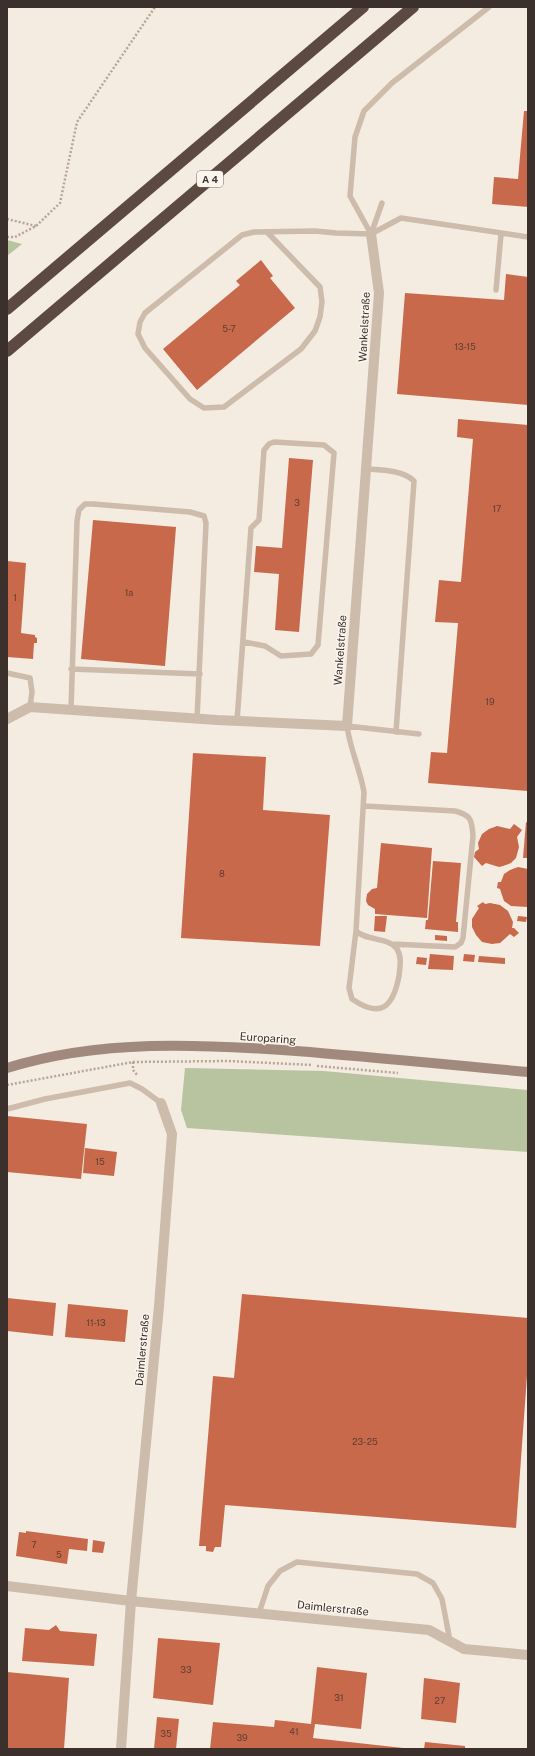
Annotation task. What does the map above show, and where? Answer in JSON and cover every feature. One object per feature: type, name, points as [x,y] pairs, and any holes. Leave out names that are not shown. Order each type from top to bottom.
[{"type":"highway","points":[[7,309],[363,7]]},
{"type":"highway","name":"A 4","points":[[7,351],[413,7]]},
{"type":"street","name":"Wankelstraße","points":[[347,726],[379,293],[371,234]]},
{"type":"street","points":[[7,719],[30,707],[198,719],[347,726]]},
{"type":"street","name":"Europaring","points":[[7,1068],[60,1055],[97,1050],[191,1046],[317,1053],[528,1072]]},
{"type":"street","name":"Daimlerstraße","points":[[121,1749],[131,1601],[159,1306],[172,1134],[161,1103]]},
{"type":"street","name":"Daimlerstraße","points":[[7,1586],[131,1601],[428,1630],[464,1649],[528,1655]]},
{"type":"lane","points":[[371,234],[350,196],[356,137],[364,111],[392,84],[489,7]]},
{"type":"lane","points":[[371,234],[382,203]]},
{"type":"lane","points":[[267,232],[320,287],[322,302],[320,317],[315,331],[301,349],[224,407],[204,408],[190,399],[145,348],[138,334],[140,322],[145,313],[242,235],[254,232],[315,231],[371,234],[402,218],[528,237]]},
{"type":"lane","points":[[496,290],[501,234]]},
{"type":"lane","points":[[237,721],[244,642],[251,528],[259,520],[264,450],[269,444],[274,442],[324,445],[334,453],[318,645],[311,654],[281,656],[265,646],[244,642]]},
{"type":"lane","points":[[366,469],[387,471],[409,476],[414,481],[396,732]]},
{"type":"lane","points":[[71,710],[77,521],[79,510],[85,504],[93,504],[190,512],[204,516],[206,531],[198,719]]},
{"type":"lane","points":[[72,669],[200,674]]},
{"type":"lane","points":[[7,673],[30,678],[32,692],[30,707]]},
{"type":"lane","points":[[392,944],[397,949],[401,958],[397,990],[392,1001],[386,1006],[373,1009],[362,1006],[352,999],[349,988],[356,931],[364,792],[361,772],[350,743],[347,726],[419,734]]},
{"type":"lane","points":[[356,931],[360,935],[392,944],[454,947],[461,943],[463,938],[473,836],[472,823],[464,813],[455,811],[364,806]]},
{"type":"lane","points":[[7,1109],[45,1099],[130,1083],[142,1089],[161,1103]]},
{"type":"lane","points":[[259,1613],[268,1586],[280,1571],[297,1562],[417,1574],[433,1583],[442,1599],[450,1641]]},
{"type":"path","points":[[7,237],[15,237],[36,226],[60,203],[77,122],[155,7]]},
{"type":"path","points":[[7,219],[36,226]]},
{"type":"path","points":[[7,1077],[8,1085],[133,1062],[228,1061],[312,1065],[405,1074]]},
{"type":"green space","points":[[7,240],[22,244],[7,256]]},
{"type":"green space","points":[[185,1068],[324,1071],[528,1090],[528,1152],[187,1128],[181,1110]]},
{"type":"building","points":[[524,111],[528,111],[528,207],[492,204],[494,177],[518,179]]},
{"type":"building","points":[[261,260],[273,276],[270,278],[295,308],[197,390],[163,349],[240,285],[236,281]]},
{"type":"building","points":[[506,274],[528,277],[528,405],[397,394],[405,293],[504,300]]},
{"type":"building","points":[[458,419],[528,425],[528,791],[428,783],[431,752],[447,753],[458,623],[435,622],[439,580],[461,582],[473,439],[457,437]]},
{"type":"building","points":[[289,458],[313,460],[299,632],[275,630],[279,574],[254,572],[256,546],[282,548]]},
{"type":"building","points":[[93,520],[176,527],[165,666],[81,659]]},
{"type":"building","points":[[7,561],[26,563],[21,633],[35,635],[37,638],[37,643],[34,643],[33,659],[7,657]]},
{"type":"building","points":[[193,753],[266,757],[263,810],[330,815],[320,946],[181,938]]},
{"type":"building","points":[[526,822],[528,823],[528,858],[523,858]]},
{"type":"building","points":[[514,824],[522,830],[517,837],[519,847],[516,858],[511,863],[499,867],[486,863],[482,866],[474,857],[475,852],[479,849],[478,843],[482,834],[497,826],[510,829]]},
{"type":"building","points":[[381,843],[432,848],[427,918],[375,914],[375,909],[368,905],[366,901],[367,894],[372,889],[377,888]]},
{"type":"building","points":[[433,861],[461,863],[456,922],[458,922],[458,932],[425,929],[426,920],[428,920]]},
{"type":"building","points":[[518,867],[528,869],[527,907],[511,906],[504,901],[500,889],[497,888],[498,882],[501,882],[504,874]]},
{"type":"building","points":[[483,902],[485,904],[490,903],[500,905],[508,911],[513,922],[512,928],[519,933],[514,937],[510,934],[500,943],[492,944],[482,942],[472,927],[472,919],[479,908],[477,906]]},
{"type":"building","points":[[375,916],[387,916],[385,932],[374,931]]},
{"type":"building","points":[[518,916],[527,917],[526,922],[517,921]]},
{"type":"building","points":[[435,935],[447,936],[447,941],[435,940]]},
{"type":"building","points":[[430,954],[454,956],[453,970],[428,969]]},
{"type":"building","points":[[464,954],[475,955],[474,962],[463,961]]},
{"type":"building","points":[[479,956],[505,958],[505,964],[478,962]]},
{"type":"building","points":[[417,957],[427,958],[426,965],[416,964]]},
{"type":"building","points":[[7,1116],[87,1124],[81,1179],[7,1172]]},
{"type":"building","points":[[85,1148],[117,1152],[114,1176],[83,1173]]},
{"type":"building","points":[[242,1294],[528,1318],[528,1362],[516,1528],[225,1505],[221,1547],[215,1547],[213,1552],[206,1551],[206,1546],[199,1546],[213,1376],[234,1378]]},
{"type":"building","points":[[7,1298],[56,1303],[53,1336],[7,1331]]},
{"type":"building","points":[[68,1304],[128,1310],[125,1342],[65,1337]]},
{"type":"building","points":[[26,1531],[88,1539],[87,1551],[69,1549],[67,1564],[16,1556],[19,1532],[26,1533]]},
{"type":"building","points":[[93,1540],[105,1542],[103,1553],[92,1552]]},
{"type":"building","points":[[56,1625],[60,1631],[97,1634],[94,1666],[22,1661],[25,1628],[49,1630]]},
{"type":"building","points":[[158,1638],[220,1643],[213,1705],[153,1698]]},
{"type":"building","points":[[317,1667],[367,1673],[361,1729],[315,1724],[313,1738],[412,1749],[210,1749],[213,1722],[274,1727],[275,1720],[311,1724]]},
{"type":"building","points":[[7,1672],[69,1678],[64,1749],[7,1749]]},
{"type":"building","points":[[424,1678],[460,1683],[456,1723],[421,1719]]},
{"type":"building","points":[[157,1717],[179,1719],[176,1749],[154,1749]]},
{"type":"building","points":[[425,1742],[465,1746],[465,1749],[424,1749]]}]
